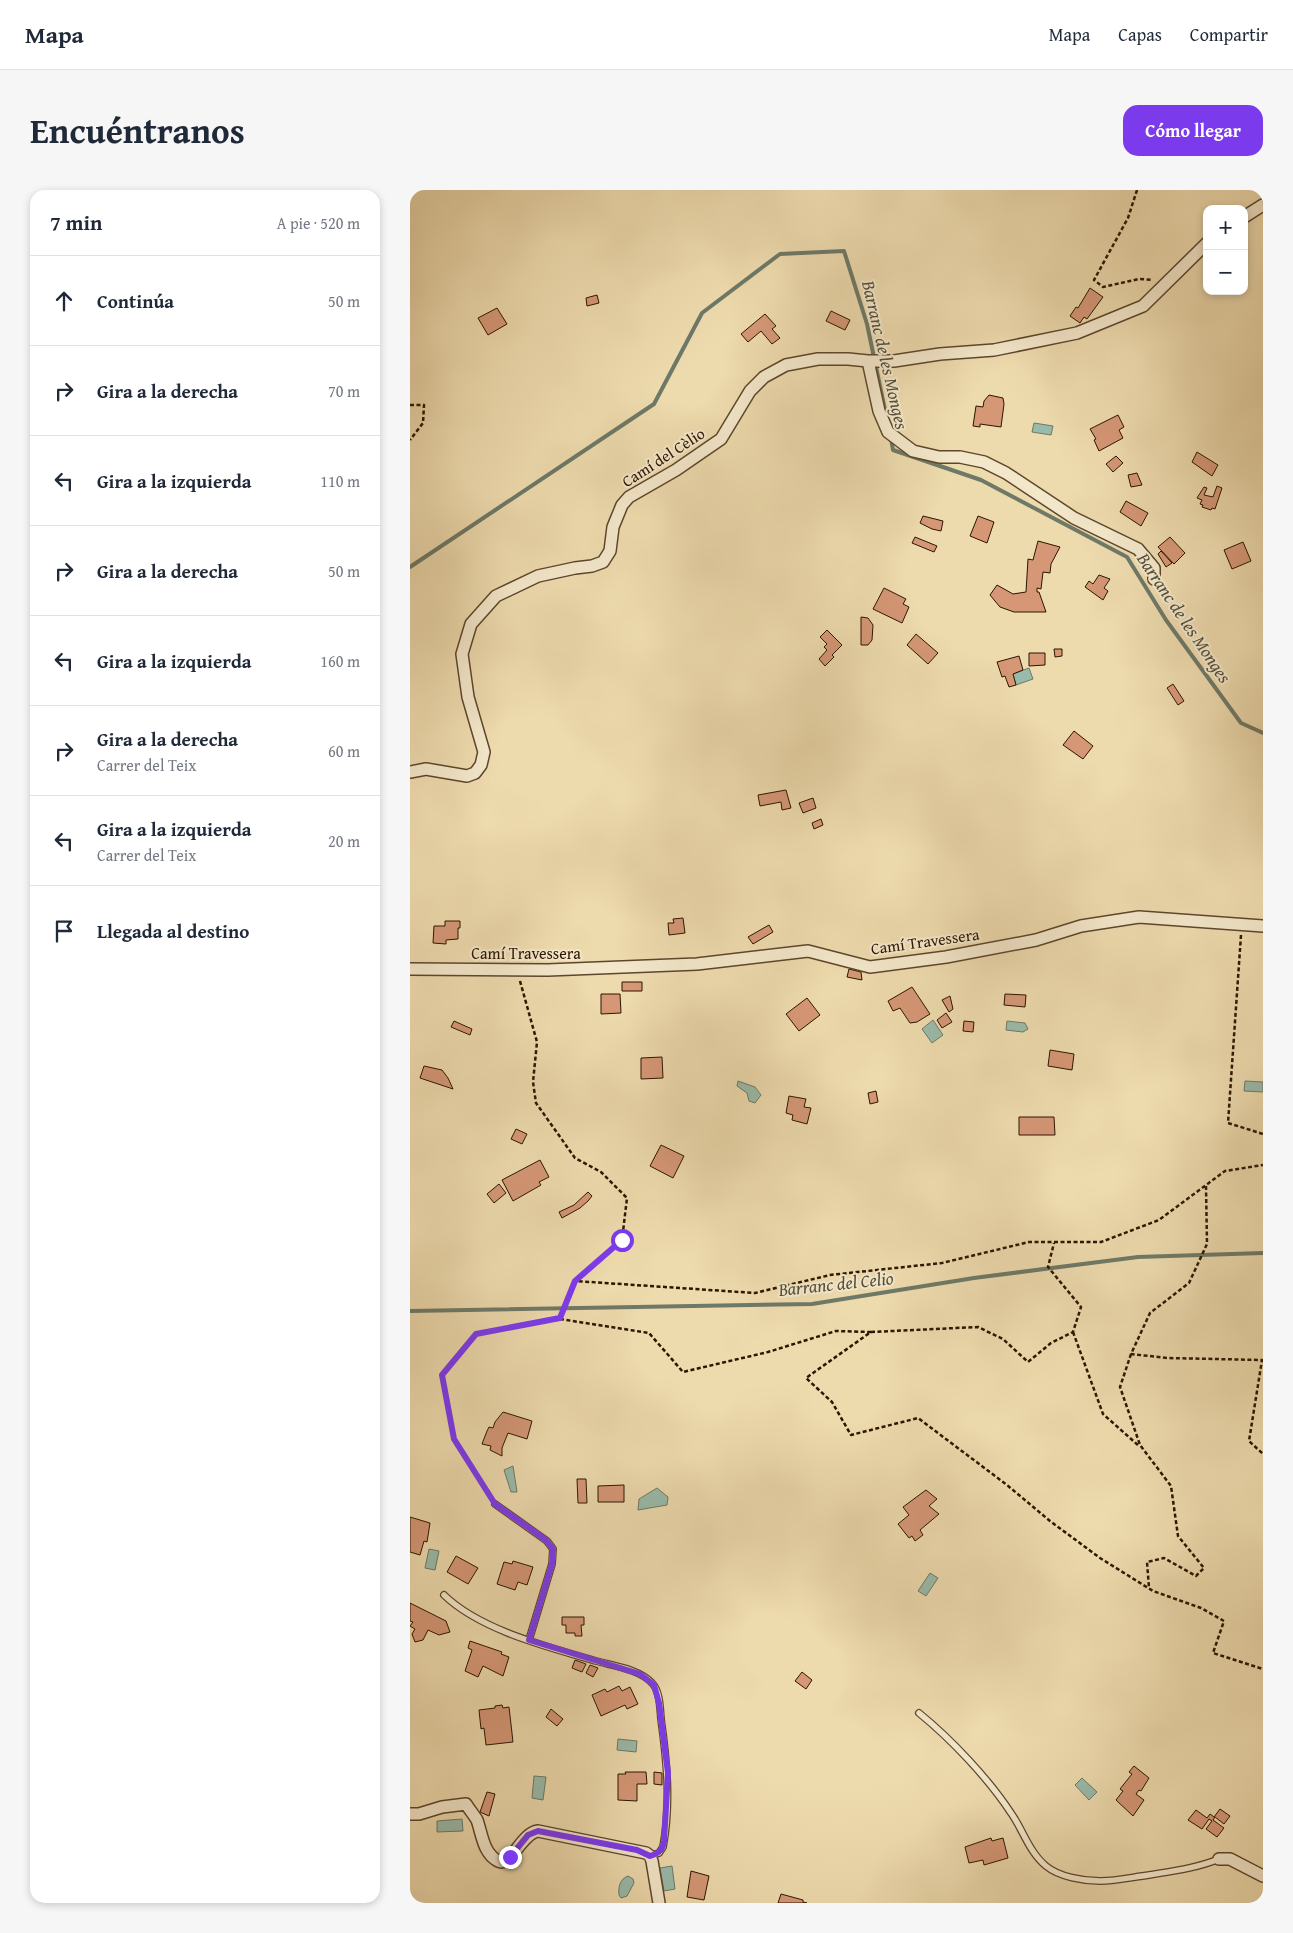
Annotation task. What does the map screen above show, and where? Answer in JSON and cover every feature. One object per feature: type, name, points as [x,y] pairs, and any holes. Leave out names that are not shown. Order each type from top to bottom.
[{"type":"street","points":[[1248,214],[1263,205]]},
{"type":"street","name":"Camí del Cèlio","points":[[410,772],[426,769],[467,776],[475,773],[481,765],[484,752],[468,698],[462,654],[471,624],[496,596],[538,576],[592,566],[603,562],[610,551],[613,527],[622,505],[629,497],[676,470],[721,439],[750,391],[764,377],[786,366],[818,359],[894,361],[940,354],[994,350],[1077,333],[1143,306],[1203,247]]},
{"type":"street","points":[[868,361],[879,411],[888,432],[913,451],[939,457],[960,457],[984,462],[1006,473],[1074,518],[1138,549],[1154,568],[1154,579]]},
{"type":"street","name":"Camí Travessera","points":[[410,969],[548,970],[697,964],[808,951],[870,966],[946,957],[1036,940],[1081,926],[1139,917],[1263,926]]},
{"type":"street","points":[[410,1814],[419,1814],[442,1807],[466,1804],[476,1820],[482,1841],[493,1857],[501,1862],[506,1862],[528,1835],[538,1831],[637,1850],[650,1856],[659,1903]]},
{"type":"street","points":[[1219,1859],[1230,1859],[1263,1876]]},
{"type":"lane","points":[[495,1504],[546,1540],[553,1549],[552,1564],[529,1640]]},
{"type":"lane","points":[[444,1595],[465,1613],[478,1621],[529,1640],[640,1674],[654,1685],[659,1703],[668,1785],[663,1847],[659,1853],[650,1856]]},
{"type":"lane","points":[[919,1713],[952,1742],[986,1781],[1011,1812],[1038,1858],[1050,1869],[1074,1877],[1100,1881],[1184,1869],[1204,1865],[1219,1859]]},
{"type":"path","points":[[1137,190],[1128,218],[1094,280],[1103,287],[1139,279],[1167,281]]},
{"type":"path","points":[[410,405],[424,405],[423,423],[410,440]]},
{"type":"path","points":[[1242,925],[1228,1123],[1263,1134]]},
{"type":"path","points":[[517,970],[536,1042],[533,1082],[536,1103],[575,1158],[601,1172],[627,1198],[622,1240],[575,1281],[560,1318]]},
{"type":"path","points":[[575,1281],[755,1293],[830,1275],[942,1263],[1029,1242],[1101,1242],[1159,1220],[1225,1171],[1263,1166]]},
{"type":"path","points":[[1142,1449],[1120,1387],[1131,1354],[1150,1313],[1189,1283],[1207,1244],[1206,1185]]},
{"type":"path","points":[[1055,1242],[1048,1267],[1081,1307],[1073,1332],[1103,1414],[1142,1449],[1171,1486],[1178,1536],[1204,1568],[1196,1576],[1164,1558],[1147,1562],[1149,1588]]},
{"type":"path","points":[[495,1504],[454,1439],[442,1375],[476,1334],[560,1318],[648,1333],[683,1372],[768,1352],[836,1331],[871,1332],[978,1327],[1002,1339],[1028,1362],[1051,1343],[1073,1332]]},
{"type":"path","points":[[871,1332],[806,1378],[832,1402],[851,1434],[918,1418],[1100,1558],[1149,1588],[1201,1608],[1224,1621],[1212,1653],[1263,1669]]},
{"type":"path","points":[[1131,1354],[1167,1358],[1262,1360],[1249,1441],[1263,1454]]},
{"type":"shaded area","points":[[1034,423],[1053,426],[1051,435],[1032,432]]},
{"type":"shaded area","points":[[1029,668],[1033,679],[1016,685],[1013,674]]},
{"type":"shaded area","points":[[933,1020],[943,1035],[932,1043],[922,1029]]},
{"type":"shaded area","points":[[1007,1021],[1025,1023],[1028,1029],[1023,1032],[1006,1030]]},
{"type":"shaded area","points":[[738,1081],[755,1087],[761,1095],[755,1103],[749,1101],[747,1093],[737,1086]]},
{"type":"shaded area","points":[[1245,1081],[1263,1082],[1263,1092],[1244,1091]]},
{"type":"shaded area","points":[[513,1466],[517,1492],[511,1492],[504,1470]]},
{"type":"shaded area","points":[[657,1488],[668,1497],[667,1505],[638,1510],[639,1499]]},
{"type":"shaded area","points":[[429,1549],[439,1551],[435,1570],[425,1568]]},
{"type":"shaded area","points":[[930,1573],[938,1578],[926,1596],[918,1591]]},
{"type":"shaded area","points":[[618,1739],[637,1741],[636,1752],[617,1750]]},
{"type":"shaded area","points":[[534,1776],[546,1777],[543,1800],[532,1798]]},
{"type":"shaded area","points":[[1082,1778],[1097,1792],[1089,1800],[1075,1785]]},
{"type":"shaded area","points":[[462,1819],[463,1831],[437,1832],[437,1821]]},
{"type":"shaded area","points":[[672,1866],[675,1889],[664,1891],[660,1868]]},
{"type":"shaded area","points":[[628,1876],[633,1879],[634,1883],[627,1896],[621,1898],[619,1886],[623,1879]]},
{"type":"building","points":[[1090,288],[1103,297],[1087,319],[1084,317],[1080,323],[1070,316],[1076,307],[1078,308]]},
{"type":"building","points":[[597,295],[599,303],[587,306],[586,298]]},
{"type":"building","points":[[497,308],[507,324],[488,335],[478,318]]},
{"type":"building","points":[[831,311],[850,320],[845,330],[826,321]]},
{"type":"building","points":[[765,314],[776,326],[772,329],[780,338],[772,344],[761,331],[748,342],[741,334]]},
{"type":"building","points":[[989,395],[1003,398],[1001,427],[980,424],[980,427],[973,426],[976,406],[983,407],[984,401]]},
{"type":"building","points":[[1118,415],[1124,427],[1119,430],[1123,438],[1099,451],[1094,440],[1096,439],[1090,429]]},
{"type":"building","points":[[1197,452],[1218,465],[1212,476],[1192,462]]},
{"type":"building","points":[[1116,456],[1123,463],[1113,472],[1106,464]]},
{"type":"building","points":[[1137,473],[1142,485],[1131,487],[1128,475]]},
{"type":"building","points":[[1217,486],[1222,488],[1215,509],[1212,508],[1211,510],[1202,507],[1203,505],[1200,504],[1202,500],[1197,498],[1204,487],[1207,488],[1204,495],[1213,497]]},
{"type":"building","points":[[1126,501],[1148,513],[1141,526],[1120,512]]},
{"type":"building","points":[[923,516],[943,521],[941,531],[920,523]]},
{"type":"building","points":[[978,516],[994,522],[987,543],[970,536]]},
{"type":"building","points":[[915,537],[937,546],[934,552],[912,543]]},
{"type":"building","points":[[1170,537],[1185,553],[1174,564],[1158,547]]},
{"type":"building","points":[[1038,541],[1060,547],[1051,564],[1050,573],[1043,572],[1041,589],[1037,588],[1046,612],[1014,612],[1000,607],[990,595],[997,585],[1013,594],[1026,592],[1028,559],[1033,560]]},
{"type":"building","points":[[1243,542],[1251,561],[1232,569],[1224,550]]},
{"type":"building","points":[[1161,551],[1172,563],[1166,567],[1158,554]]},
{"type":"building","points":[[1099,575],[1110,579],[1104,588],[1108,591],[1103,600],[1085,587],[1089,581],[1093,584]]},
{"type":"building","points":[[884,588],[906,599],[903,604],[909,607],[902,623],[873,609]]},
{"type":"building","points":[[861,617],[868,618],[873,625],[872,640],[868,645],[861,645]]},
{"type":"building","points":[[1191,624],[1197,635],[1193,636],[1188,626]]},
{"type":"building","points":[[827,630],[842,645],[825,666],[819,659],[827,650],[824,647],[827,644],[820,637]]},
{"type":"building","points":[[916,634],[938,653],[928,664],[907,645]]},
{"type":"building","points":[[1054,649],[1062,649],[1062,656],[1055,657]]},
{"type":"building","points":[[1029,653],[1045,653],[1045,665],[1029,666]]},
{"type":"building","points":[[1019,656],[1023,670],[1013,674],[1016,685],[1009,687],[1005,676],[1002,677],[997,662]]},
{"type":"building","points":[[1173,684],[1184,701],[1178,705],[1167,688]]},
{"type":"building","points":[[1074,731],[1093,746],[1083,759],[1063,745]]},
{"type":"building","points":[[786,790],[791,808],[782,810],[781,802],[760,806],[758,795]]},
{"type":"building","points":[[813,798],[816,808],[803,813],[799,803]]},
{"type":"building","points":[[821,819],[823,825],[814,829],[812,823]]},
{"type":"building","points":[[683,918],[685,933],[669,935],[668,923],[674,923],[673,919]]},
{"type":"building","points":[[445,921],[460,921],[458,939],[446,940],[446,944],[433,943],[434,926],[445,926]]},
{"type":"building","points":[[769,925],[773,932],[753,944],[748,937]]},
{"type":"building","points":[[849,969],[861,972],[862,980],[847,977]]},
{"type":"building","points":[[622,982],[642,982],[642,991],[622,991]]},
{"type":"building","points":[[912,987],[930,1014],[917,1022],[910,1023],[900,1008],[893,1011],[888,1001]]},
{"type":"building","points":[[601,994],[620,994],[621,1013],[601,1014]]},
{"type":"building","points":[[1005,994],[1026,995],[1025,1007],[1004,1005]]},
{"type":"building","points":[[950,996],[953,1009],[949,1012],[942,1000]]},
{"type":"building","points":[[807,998],[820,1015],[799,1031],[786,1014]]},
{"type":"building","points":[[946,1013],[952,1022],[942,1028],[937,1020]]},
{"type":"building","points":[[454,1021],[472,1029],[470,1035],[451,1027]]},
{"type":"building","points":[[964,1021],[974,1022],[973,1032],[963,1031]]},
{"type":"building","points":[[1050,1050],[1074,1054],[1072,1070],[1048,1066]]},
{"type":"building","points":[[662,1057],[663,1078],[641,1079],[641,1058]]},
{"type":"building","points":[[424,1066],[442,1070],[453,1089],[420,1078]]},
{"type":"building","points":[[876,1091],[878,1102],[870,1104],[868,1093]]},
{"type":"building","points":[[789,1096],[806,1099],[804,1107],[811,1108],[807,1124],[792,1120],[793,1115],[786,1113]]},
{"type":"building","points":[[1019,1117],[1054,1117],[1055,1135],[1019,1135]]},
{"type":"building","points":[[516,1129],[527,1134],[522,1144],[511,1139]]},
{"type":"building","points":[[661,1145],[684,1156],[673,1178],[650,1166]]},
{"type":"building","points":[[540,1160],[549,1177],[539,1182],[541,1185],[513,1201],[502,1180]]},
{"type":"building","points":[[499,1184],[506,1193],[494,1203],[487,1194]]},
{"type":"building","points":[[588,1192],[592,1196],[588,1201],[562,1218],[559,1212],[574,1205]]},
{"type":"building","points":[[503,1412],[532,1421],[527,1439],[508,1433],[502,1448],[502,1456],[490,1450],[491,1446],[482,1444],[489,1427],[493,1428]]},
{"type":"building","points":[[577,1479],[586,1479],[587,1503],[578,1503]]},
{"type":"building","points":[[624,1485],[624,1502],[598,1502],[598,1486]]},
{"type":"building","points":[[926,1490],[937,1499],[929,1506],[939,1514],[920,1530],[923,1535],[915,1541],[912,1536],[909,1538],[898,1524],[909,1515],[903,1507]]},
{"type":"building","points":[[410,1517],[430,1523],[427,1542],[424,1541],[420,1555],[410,1552]]},
{"type":"building","points":[[456,1556],[478,1568],[468,1584],[447,1572]]},
{"type":"building","points":[[513,1561],[533,1567],[527,1585],[518,1582],[515,1590],[497,1584],[504,1562],[512,1564]]},
{"type":"building","points":[[410,1603],[446,1621],[450,1632],[439,1635],[428,1630],[423,1640],[415,1642],[412,1634],[415,1629],[410,1626],[413,1622],[410,1621]]},
{"type":"building","points":[[562,1617],[584,1617],[584,1625],[581,1625],[582,1636],[575,1636],[575,1633],[566,1633],[566,1625],[562,1625]]},
{"type":"building","points":[[470,1641],[502,1652],[501,1654],[509,1657],[503,1676],[483,1666],[478,1677],[465,1671],[472,1650],[468,1648]]},
{"type":"building","points":[[575,1660],[586,1664],[582,1672],[572,1668]]},
{"type":"building","points":[[590,1665],[598,1668],[593,1677],[586,1673]]},
{"type":"building","points":[[802,1672],[812,1680],[806,1689],[795,1681]]},
{"type":"building","points":[[619,1686],[622,1691],[630,1687],[638,1704],[627,1709],[625,1705],[601,1716],[592,1695],[605,1689],[607,1692]]},
{"type":"building","points":[[502,1705],[503,1708],[509,1707],[513,1742],[486,1745],[484,1728],[481,1729],[479,1710]]},
{"type":"building","points":[[551,1709],[563,1719],[557,1726],[546,1717]]},
{"type":"building","points":[[1134,1766],[1149,1778],[1141,1791],[1139,1790],[1136,1794],[1144,1800],[1133,1816],[1116,1800],[1123,1791],[1120,1789],[1132,1774],[1129,1772]]},
{"type":"building","points":[[625,1772],[646,1772],[647,1784],[637,1784],[637,1801],[618,1800],[618,1774],[626,1774]]},
{"type":"building","points":[[654,1772],[662,1773],[662,1785],[654,1784]]},
{"type":"building","points":[[487,1792],[495,1794],[489,1816],[480,1812]]},
{"type":"building","points":[[1220,1809],[1230,1816],[1224,1824],[1215,1817],[1213,1820],[1224,1828],[1217,1837],[1206,1829],[1212,1821],[1209,1819],[1202,1829],[1188,1820],[1196,1810],[1207,1818],[1210,1814],[1214,1817]]},
{"type":"building","points":[[991,1838],[992,1841],[1003,1838],[1008,1858],[984,1865],[983,1860],[969,1863],[965,1847]]},
{"type":"building","points":[[691,1871],[709,1876],[704,1900],[687,1897]]},
{"type":"building","points":[[781,1894],[803,1900],[803,1902],[807,1903],[778,1903]]},
{"type":"waterway","name":"Barranc de les Monges","points":[[410,567],[654,404],[702,313],[780,254],[844,251],[867,324],[886,415]]},
{"type":"waterway","name":"Barranc de les Monges","points":[[891,439],[893,450],[981,480],[1127,557],[1166,620],[1241,723],[1263,733]]},
{"type":"waterway","name":"Barranc del Celio","points":[[410,1311],[812,1304],[974,1278],[1138,1257],[1263,1253]]},
{"type":"route","points":[[510,1857],[528,1835],[538,1831],[637,1850],[650,1856],[659,1853],[663,1847],[667,1819],[667,1758],[657,1690],[651,1681],[640,1674],[529,1640],[552,1564],[553,1549],[546,1540],[495,1504],[454,1439],[442,1375],[476,1334],[560,1318],[575,1281],[622,1240]]}]
